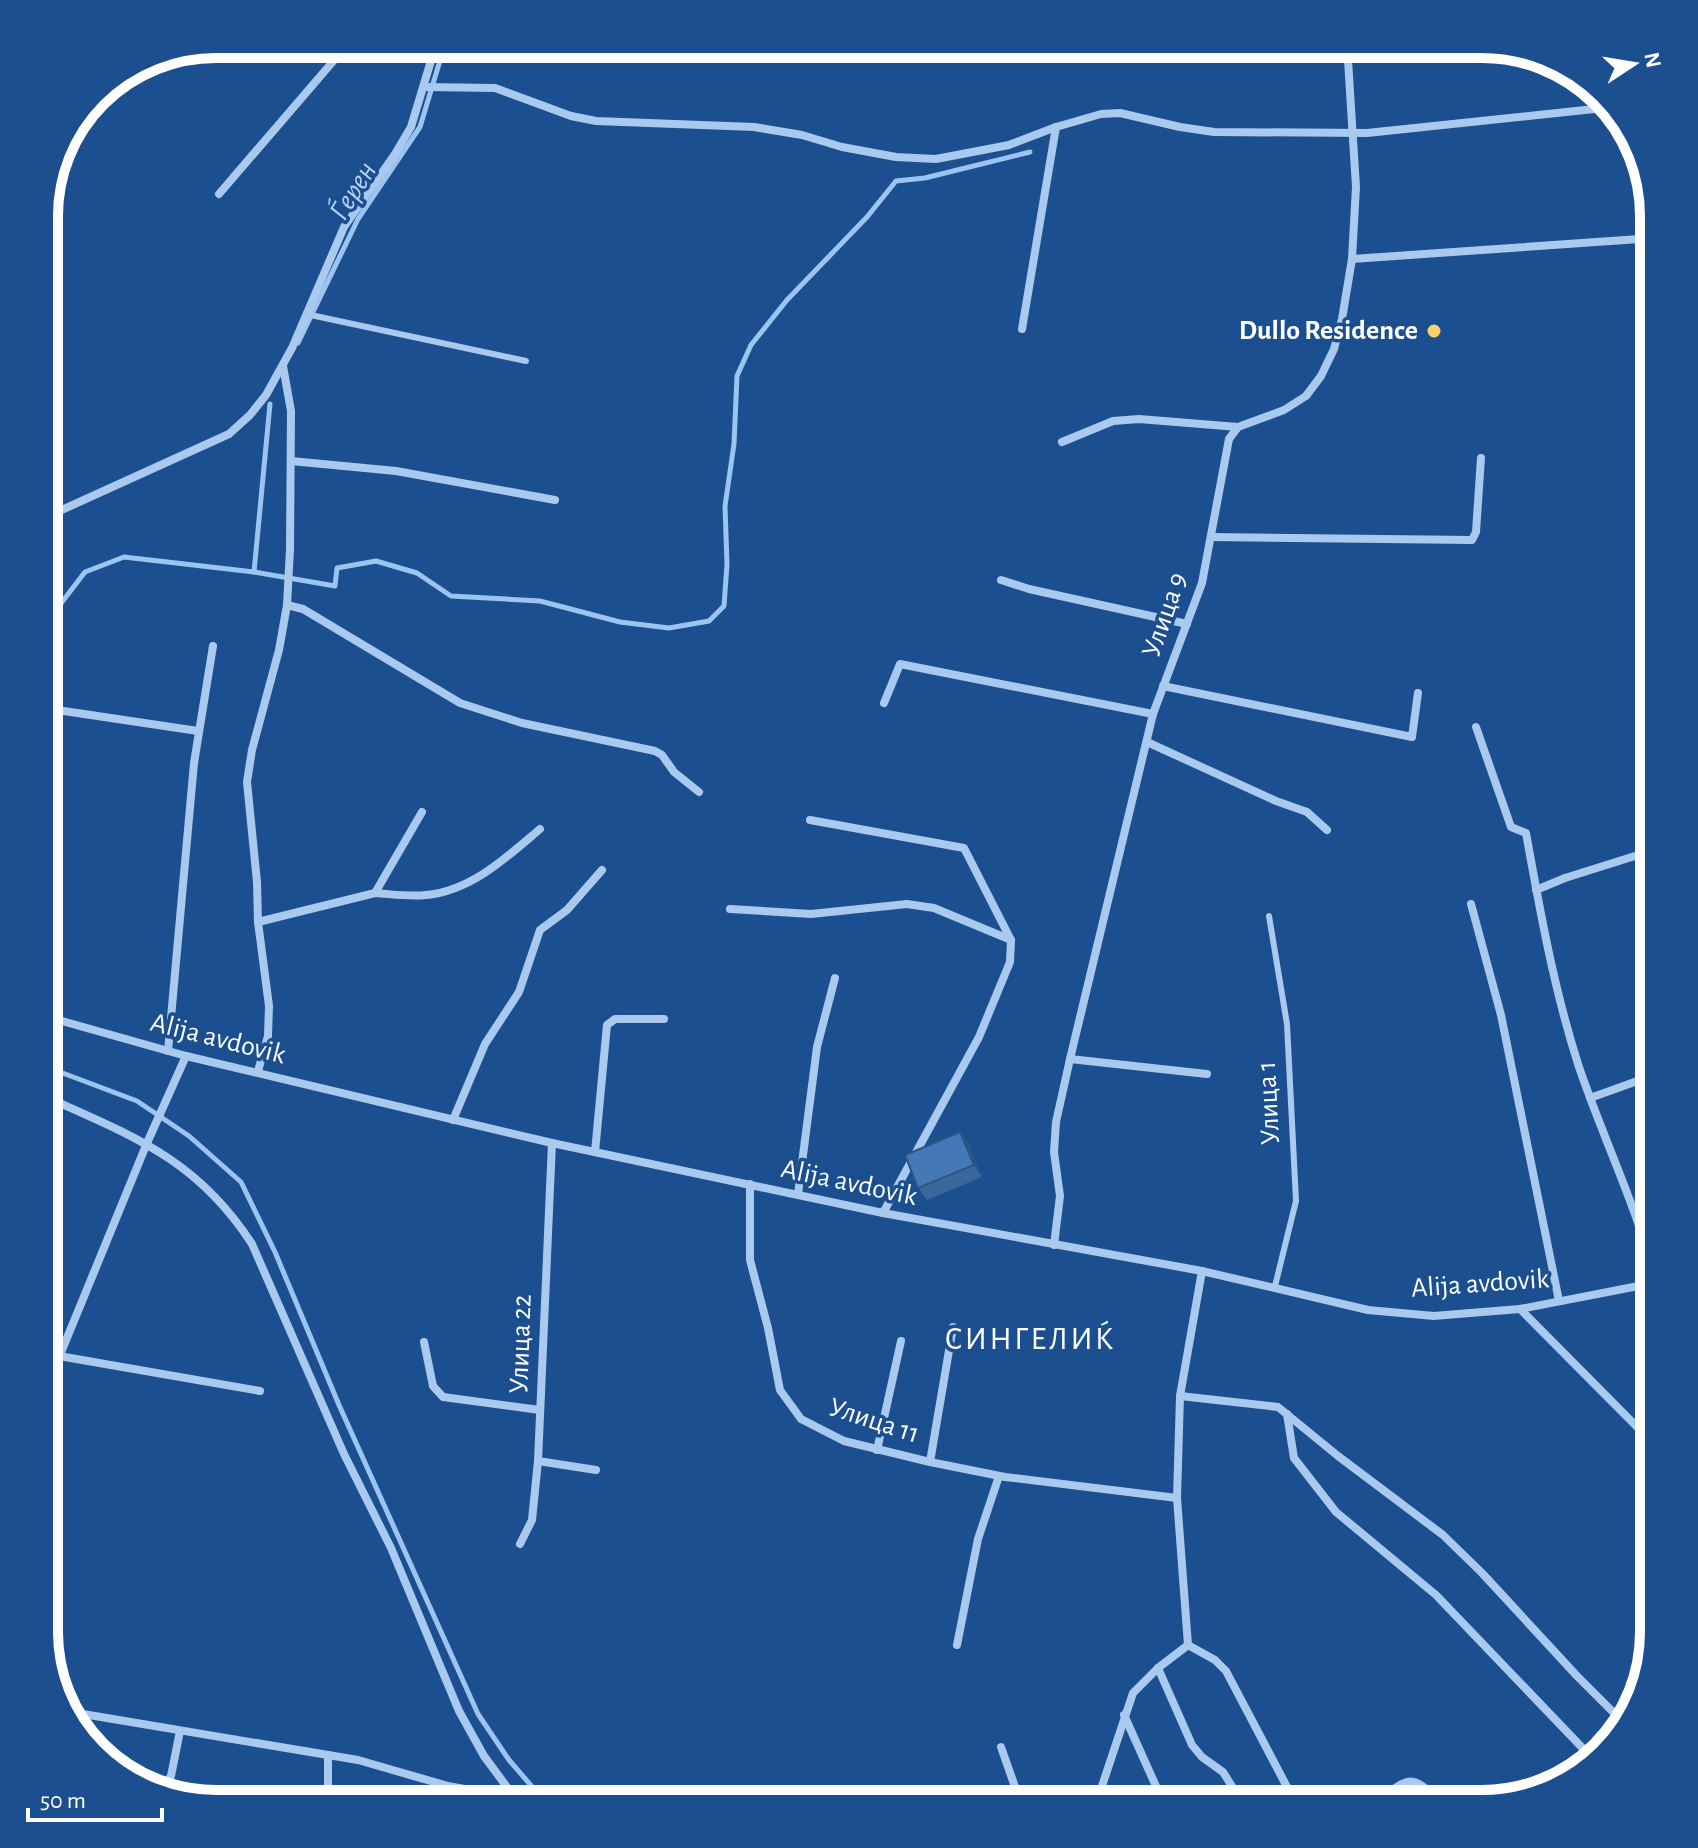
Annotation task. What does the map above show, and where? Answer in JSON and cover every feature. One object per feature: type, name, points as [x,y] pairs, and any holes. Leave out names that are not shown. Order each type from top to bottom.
[{"type":"street","points":[[219,194],[336,58]]},
{"type":"street","points":[[58,512],[229,434],[250,415],[283,366],[344,227],[411,127],[432,58]]},
{"type":"street","points":[[1062,442],[1113,421],[1139,419],[1238,427],[1284,410],[1316,386],[1334,349],[1352,259],[1356,187],[1348,58]]},
{"type":"street","points":[[424,87],[495,88],[571,116],[596,121],[754,127],[802,135],[842,147],[923,159],[1009,145],[1101,114],[1120,113],[1214,132],[1367,133],[1598,109]]},
{"type":"street","points":[[1022,329],[1056,127]]},
{"type":"street","points":[[1352,259],[1640,239]]},
{"type":"street","points":[[258,1071],[270,1022],[258,922],[247,782],[287,605],[291,411],[283,366]]},
{"type":"street","name":"Улица 9","points":[[1054,1245],[1060,1196],[1054,1152],[1056,1122],[1070,1059],[1153,714],[1202,583],[1229,439],[1238,427]]},
{"type":"street","points":[[1211,537],[1472,540],[1476,532],[1481,458]]},
{"type":"street","points":[[291,461],[384,470],[555,500]]},
{"type":"street","points":[[1001,580],[1187,624]]},
{"type":"street","points":[[287,605],[303,609],[460,703],[522,723],[655,751],[662,755],[674,772],[699,792]]},
{"type":"street","points":[[168,1051],[198,731],[213,646]]},
{"type":"street","points":[[884,703],[900,664],[1153,714]]},
{"type":"street","points":[[1163,686],[1412,737],[1418,693]]},
{"type":"street","points":[[58,710],[198,731]]},
{"type":"street","points":[[1476,727],[1511,827],[1526,833],[1558,995],[1590,1098],[1640,1227]]},
{"type":"street","points":[[1147,742],[1307,812],[1327,830]]},
{"type":"street","points":[[375,893],[422,812]]},
{"type":"street","points":[[810,820],[964,848],[1011,940],[1010,962],[979,1037],[883,1213]]},
{"type":"street","points":[[258,922],[375,893],[426,895],[452,889],[493,869],[540,829]]},
{"type":"street","points":[[1536,890],[1640,854]]},
{"type":"street","points":[[453,1120],[485,1044],[519,992],[540,930],[567,910],[602,870]]},
{"type":"street","points":[[730,909],[811,914],[907,904],[934,908],[1011,940]]},
{"type":"street","points":[[1471,904],[1501,1015],[1559,1301]]},
{"type":"street","points":[[798,1194],[817,1047],[835,978]]},
{"type":"street","points":[[595,1152],[607,1025],[615,1019],[664,1019]]},
{"type":"street","name":"Alija avdovik","points":[[58,1020],[186,1056],[552,1143],[883,1213],[1202,1271],[1368,1310],[1434,1316],[1520,1309],[1640,1286]]},
{"type":"street","points":[[186,1056],[59,1356],[260,1391]]},
{"type":"street","points":[[1070,1059],[1207,1074]]},
{"type":"street","points":[[1590,1098],[1640,1080]]},
{"type":"street","points":[[58,1102],[147,1143],[185,1168],[234,1216],[252,1244],[344,1454],[391,1548],[459,1711],[484,1756],[510,1790]]},
{"type":"street","name":"Улица 22","points":[[520,1544],[532,1520],[538,1461],[552,1143]]},
{"type":"street","name":"Улица 11","points":[[750,1184],[750,1260],[780,1390],[801,1419],[844,1441],[930,1462],[999,1476],[1177,1498]]},
{"type":"street","points":[[1188,1645],[1177,1498],[1180,1396],[1202,1271]]},
{"type":"street","points":[[1520,1309],[1640,1430]]},
{"type":"street","points":[[930,1462],[953,1327]]},
{"type":"street","points":[[877,1450],[901,1341]]},
{"type":"street","points":[[424,1342],[433,1386],[443,1397],[540,1410]]},
{"type":"street","points":[[1180,1396],[1278,1407],[1287,1413],[1338,1456],[1443,1535],[1616,1715]]},
{"type":"street","points":[[1287,1413],[1294,1458],[1336,1512],[1436,1595],[1586,1751]]},
{"type":"street","points":[[538,1461],[596,1470]]},
{"type":"street","points":[[957,1645],[978,1539],[999,1476]]},
{"type":"street","points":[[1100,1790],[1133,1693],[1188,1645]]},
{"type":"street","points":[[1188,1645],[1215,1660],[1226,1671],[1289,1790]]},
{"type":"street","points":[[1158,1668],[1192,1745],[1202,1757],[1223,1772],[1234,1790]]},
{"type":"street","points":[[81,1714],[358,1760],[467,1790]]},
{"type":"street","points":[[1124,1715],[1158,1790]]},
{"type":"street","points":[[166,1782],[171,1776],[180,1731]]},
{"type":"street","points":[[1001,1747],[1016,1790]]},
{"type":"street","points":[[328,1755],[328,1790]]},
{"type":"street","points":[[1393,1790],[1415,1780],[1429,1790]]},
{"type":"lane","points":[[306,314],[526,361]]},
{"type":"lane","name":"Улица 1","points":[[1269,916],[1287,1024],[1296,1201],[1275,1286]]},
{"type":"building","points":[[960,1132],[974,1165],[918,1188],[905,1155]]},
{"type":"waterway","name":"Ѓерен","points":[[298,343],[358,219],[420,127],[441,58]]},
{"type":"waterway","points":[[58,609],[85,572],[124,557],[254,572],[335,586],[337,568],[376,561],[417,573],[451,596],[540,601],[620,622],[669,628],[709,621],[724,606],[727,564],[725,506],[734,444],[737,376],[751,345],[787,300],[867,217],[896,181],[925,178],[1030,152]]},
{"type":"waterway","points":[[254,572],[270,404]]},
{"type":"waterway","points":[[58,1071],[137,1101],[189,1136],[241,1182],[275,1252],[339,1405],[478,1714],[509,1760],[535,1790]]},
{"type":"place","name":"Dullo Residence","points":[[1434,331]]},
{"type":"district","name":"СИНГЕЛИЌ","points":[[1030,1339]]}]
